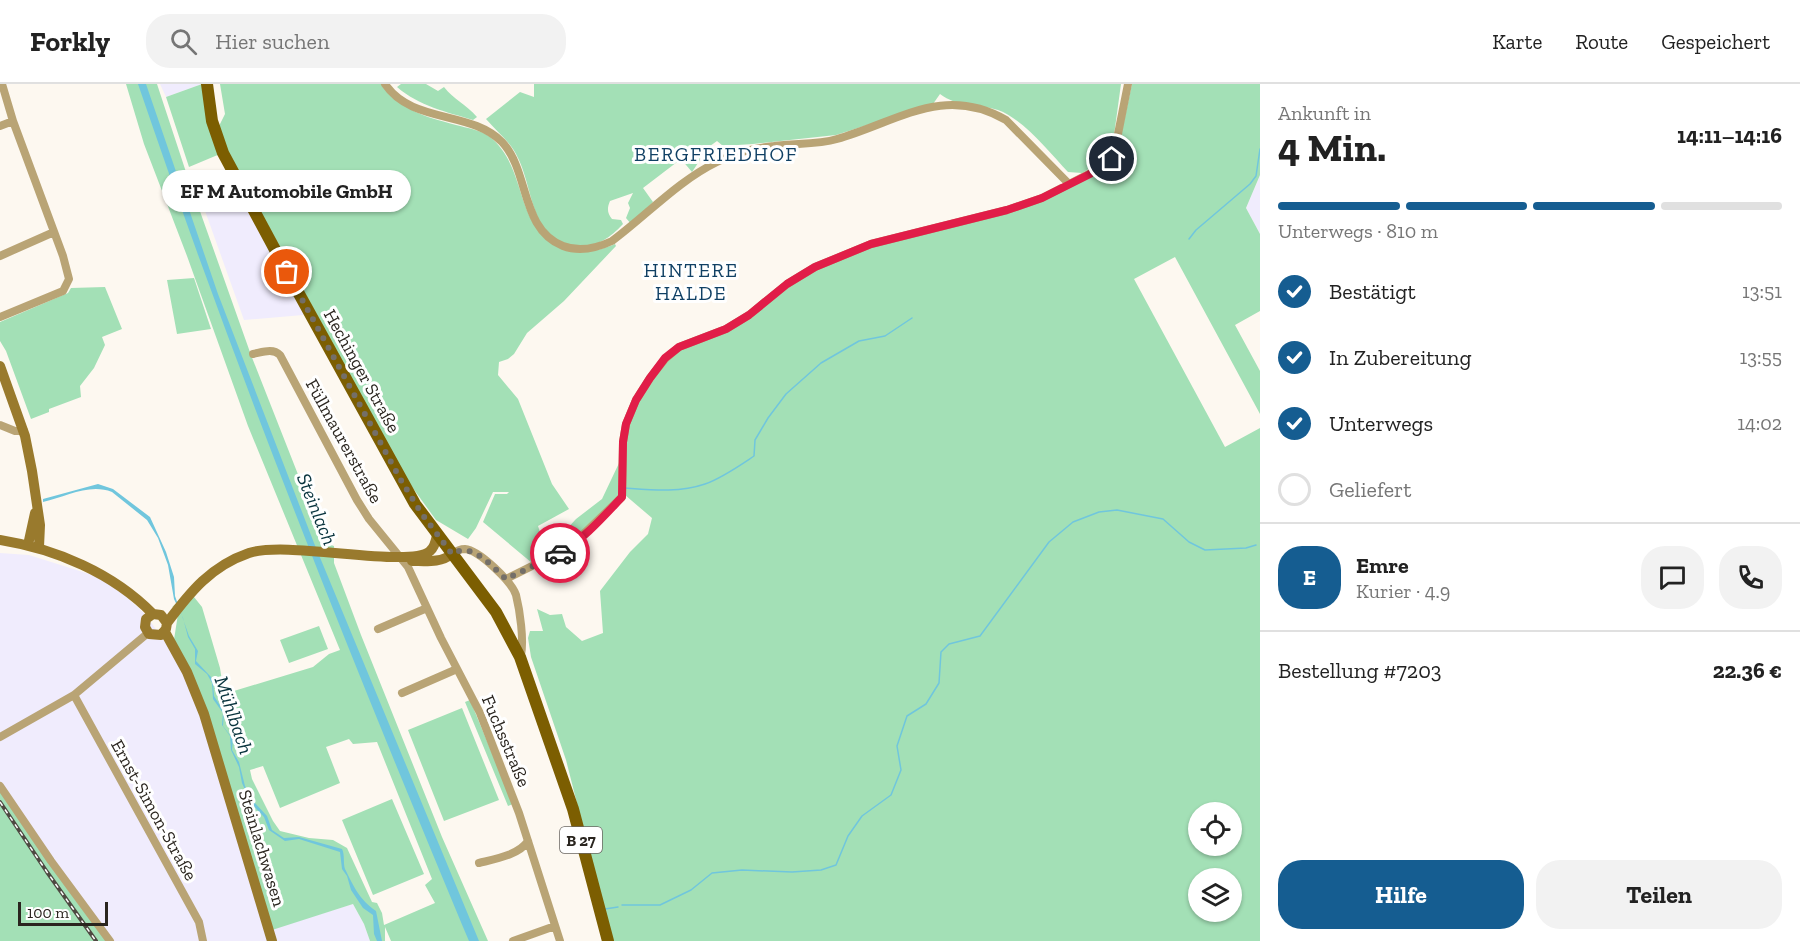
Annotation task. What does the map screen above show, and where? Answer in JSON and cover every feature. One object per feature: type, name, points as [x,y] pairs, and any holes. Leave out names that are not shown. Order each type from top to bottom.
[{"type":"main road","name":"Hechinger Straße","points":[[207,84],[212,121],[227,161],[415,504],[503,624],[520,657],[573,809],[608,941]]},
{"type":"street","points":[[0,317],[63,291],[68,285],[68,273],[13,121],[2,84]]},
{"type":"street","points":[[385,84],[400,100],[414,108],[477,126],[492,133],[503,144],[515,163],[532,213],[543,233],[566,247],[588,249],[612,241],[693,175],[732,155],[774,146],[837,139],[938,105],[974,108],[996,114],[1006,120],[1069,184]]},
{"type":"street","points":[[506,579],[570,547],[622,497],[623,442],[626,424],[636,400],[665,358],[679,347],[726,329],[749,315],[787,284],[815,267],[871,244],[1007,210],[1042,198],[1108,164],[1112,159],[1128,84]]},
{"type":"street","points":[[0,126],[13,121]]},
{"type":"street","points":[[0,256],[54,232]]},
{"type":"street","name":"Füllmaurerstraße","points":[[253,354],[276,351],[280,356],[357,500],[369,519],[402,558]]},
{"type":"street","points":[[0,366],[24,431],[32,471],[40,525],[34,546]]},
{"type":"street","points":[[0,426],[15,431],[24,431]]},
{"type":"street","points":[[421,555],[429,552],[435,544],[437,535]]},
{"type":"street","name":"Steinlachwasen","points":[[0,540],[34,546],[82,565],[134,599],[153,621],[187,672],[200,704],[272,941]]},
{"type":"street","points":[[0,737],[74,695],[128,648],[153,621],[174,609],[214,571],[249,553],[272,549],[297,549],[434,561],[448,558],[452,554]]},
{"type":"street","name":"Hechinger Straße","points":[[452,554],[467,549],[506,579],[515,592],[522,646],[520,657]]},
{"type":"street","points":[[402,558],[452,554]]},
{"type":"street","name":"Fuchsstraße","points":[[402,558],[490,735],[528,841],[560,941]]},
{"type":"street","points":[[378,629],[427,608]]},
{"type":"street","points":[[503,624],[519,618]]},
{"type":"street","points":[[402,693],[457,669]]},
{"type":"street","name":"Ernst-Simon-Straße","points":[[74,695],[199,922],[203,941]]},
{"type":"street","points":[[0,786],[51,861],[110,941]]},
{"type":"street","points":[[479,863],[514,852],[524,847],[528,841]]},
{"type":"street","points":[[513,941],[555,926]]},
{"type":"shaded area","points":[[160,84],[202,84],[166,97]]},
{"type":"shaded area","points":[[1260,175],[1260,234],[1246,208]]},
{"type":"shaded area","points":[[240,193],[304,312],[303,315],[244,320],[204,208]]},
{"type":"shaded area","points":[[0,553],[29,555],[108,580],[145,614],[187,672],[269,930],[353,904],[370,941],[110,941],[0,786]]},
{"type":"green space","points":[[126,84],[157,84],[251,355],[325,543],[334,546],[334,563],[361,635],[442,837],[488,941],[391,941],[385,927],[385,941],[370,941],[353,904],[269,931],[207,724],[173,646],[178,614],[175,606],[172,607],[190,592],[202,607],[220,668],[224,694],[313,667],[329,654],[340,650],[248,426],[144,144]],"holes":[[[349,739],[353,744],[377,742],[432,879],[425,885],[435,903],[384,925],[382,913],[377,903],[372,902],[347,848],[333,840],[309,838],[280,831],[252,779],[250,770],[263,766],[280,808],[340,783],[326,747]]]},
{"type":"green space","points":[[202,84],[220,154],[189,167],[166,97]]},
{"type":"green space","points":[[220,84],[382,84],[399,101],[415,112],[478,131],[490,137],[502,150],[511,165],[528,213],[536,227],[547,239],[563,247],[583,251],[602,249],[615,244],[616,246],[564,301],[527,333],[514,354],[499,362],[498,375],[518,399],[552,484],[569,509],[538,526],[541,535],[547,539],[565,531],[576,519],[602,499],[620,461],[618,497],[578,534],[532,563],[483,522],[495,494],[509,492],[493,492],[476,528],[468,539],[436,520],[407,480],[228,152],[219,126],[225,114]]},
{"type":"green space","points":[[401,84],[426,84],[438,91],[444,87],[477,117],[473,120],[424,104],[397,87]]},
{"type":"green space","name":"BERGFRIEDHOF","points":[[534,84],[1121,84],[1110,151],[1106,158],[1082,173],[1068,172],[1035,137],[1007,114],[990,108],[953,101],[940,94],[933,104],[836,135],[723,146],[717,141],[699,154],[700,160],[692,172],[681,159],[643,188],[653,202],[631,224],[626,218],[630,208],[628,203],[633,193],[610,201],[608,210],[610,217],[621,220],[623,224],[604,240],[592,245],[579,246],[563,244],[551,237],[543,227],[536,214],[515,152],[486,119],[520,92],[534,97]]},
{"type":"green space","points":[[1132,84],[1260,84],[1260,175],[1246,208],[1260,234],[1260,311],[1235,325],[1260,371],[1260,414],[1175,257],[1134,279],[1225,447],[1260,428],[1260,941],[612,941],[566,760],[531,657],[528,638],[530,631],[543,631],[537,609],[550,615],[562,614],[566,627],[582,641],[603,633],[600,591],[630,552],[648,534],[652,518],[625,495],[628,426],[638,403],[666,361],[680,349],[727,331],[816,269],[872,247],[1009,212],[1092,175],[1109,182],[1121,176],[1131,167],[1125,162],[1118,149]]},
{"type":"green space","points":[[194,278],[211,329],[177,334],[167,280]]},
{"type":"green space","points":[[105,287],[122,329],[102,337],[105,345],[94,368],[80,386],[81,397],[49,409],[49,412],[31,419],[6,351],[0,341],[0,322],[68,293],[71,288]]},
{"type":"green space","points":[[319,626],[328,649],[289,663],[280,640]]},
{"type":"green space","points":[[470,700],[513,804],[508,806],[465,702]]},
{"type":"green space","points":[[462,708],[499,800],[444,821],[408,730]]},
{"type":"green space","points":[[0,786],[110,941],[0,941]]},
{"type":"green space","points":[[392,799],[424,874],[373,895],[342,820]]},
{"type":"water","points":[[138,84],[146,84],[218,294],[314,543],[479,941],[469,941],[293,508],[213,297]]},
{"type":"water","points":[[98,484],[113,489],[150,517],[166,552],[174,577],[175,596],[182,616],[174,599],[168,565],[158,538],[147,520],[112,492],[103,490],[86,490],[43,502],[43,499]]},
{"type":"water","points":[[184,621],[189,636],[198,651],[196,661],[211,677],[213,682],[214,696],[224,712],[223,726],[233,739],[232,750],[239,762],[245,786],[253,801],[267,816],[272,830],[284,838],[299,837],[342,849],[345,869],[354,887],[365,902],[376,911],[382,941],[377,941],[374,934],[373,915],[363,908],[351,890],[347,876],[342,869],[340,852],[299,839],[285,841],[269,830],[264,817],[251,803],[231,750],[230,736],[222,725],[223,713],[213,699],[212,683],[207,674],[195,664],[195,649],[188,637]]},
{"type":"waterway","points":[[1189,239],[1196,230],[1250,184],[1256,176],[1260,149]]},
{"type":"waterway","points":[[625,488],[685,489],[705,484],[730,472],[754,456],[755,440],[768,418],[786,394],[821,363],[859,341],[885,336],[912,318]]},
{"type":"waterway","points":[[622,905],[660,905],[691,890],[712,873],[742,870],[792,872],[821,870],[836,865],[848,836],[862,816],[891,795],[901,770],[897,746],[907,716],[926,704],[939,683],[941,652],[949,644],[980,636],[1049,542],[1073,522],[1099,512],[1117,510],[1163,519],[1189,542],[1205,550],[1246,548],[1256,545]]},
{"type":"waterway","points":[[605,909],[618,907]]},
{"type":"railway","points":[[0,802],[96,941]]},
{"type":"way so far","points":[[287,272],[402,482],[432,529],[452,554],[467,549],[506,579],[560,553]]},
{"type":"place","name":"EF M Automobile GmbH","points":[[287,272]]},
{"type":"district","name":"BERGFRIEDHOF","points":[[716,154]]},
{"type":"district","name":"HINTERE HALDE","points":[[691,282]]},
{"type":"route","points":[[560,553],[590,530],[622,497],[623,442],[626,424],[636,400],[650,378],[665,358],[679,347],[726,329],[749,315],[787,284],[815,267],[871,244],[942,228],[1042,198],[1108,164],[1112,159]]},
{"type":"water label","name":"Steinlach","points":[[317,509]]},
{"type":"water label","name":"Mühlbach","points":[[234,715]]}]
